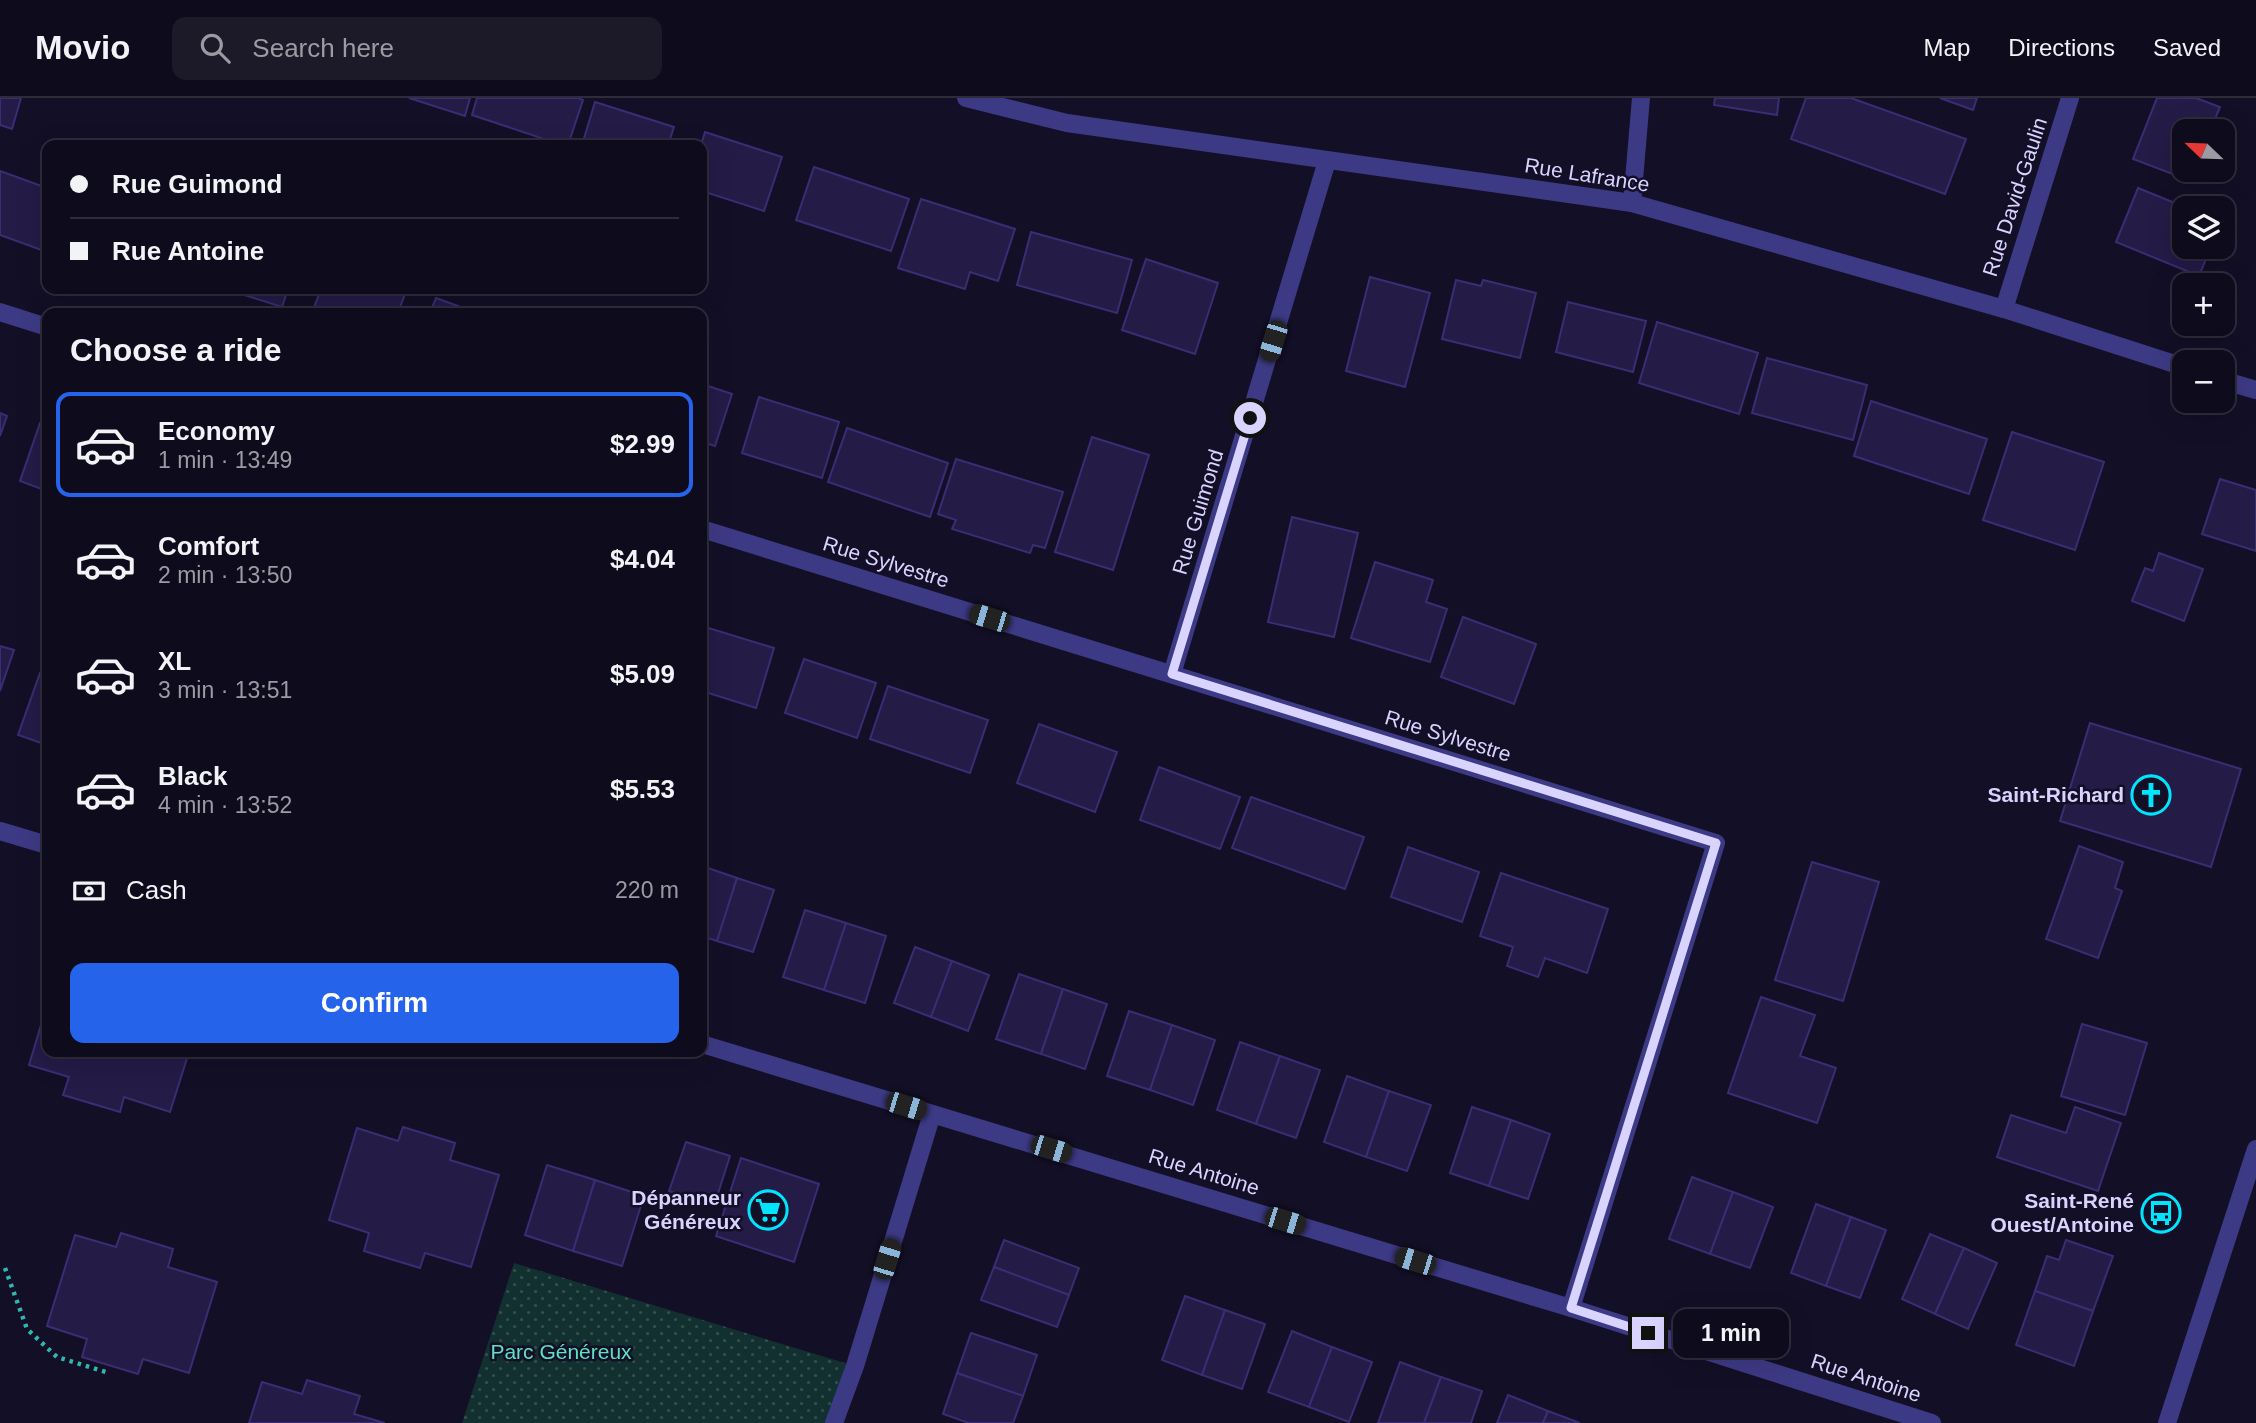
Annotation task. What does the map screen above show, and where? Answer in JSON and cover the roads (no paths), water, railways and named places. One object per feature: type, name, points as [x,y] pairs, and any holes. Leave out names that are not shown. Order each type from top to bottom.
[{"type":"street","name":"Rue Lafrance","points":[[966,98],[1000,103],[1068,123],[1632,203],[2004,309],[2172,363]]},
{"type":"street","points":[[1632,203],[1642,98]]},
{"type":"street","name":"Rue David-Gaulin","points":[[2004,309],[2070,98]]},
{"type":"street","name":"Rue Guimond","points":[[1172,674],[1327,161]]},
{"type":"street","points":[[0,312],[42,325]]},
{"type":"street","points":[[2235,384],[2256,390]]},
{"type":"street","name":"Rue Sylvestre","points":[[707,531],[1716,843],[1571,1308]]},
{"type":"street","points":[[0,831],[42,844]]},
{"type":"street","name":"Rue Antoine","points":[[707,1046],[1571,1308],[1932,1423]]},
{"type":"street","points":[[834,1423],[855,1366],[932,1114]]},
{"type":"street","points":[[2167,1423],[2256,1149]]},
{"type":"place","name":"Saint-Richard","points":[[2151,795]]},
{"type":"place","name":"Dépanneur Généreux","points":[[768,1210]]},
{"type":"place","name":"Saint-René Ouest/Antoine","points":[[2161,1213]]},
{"type":"park label","name":"Parc Généreux","points":[[561,1352]]}]
